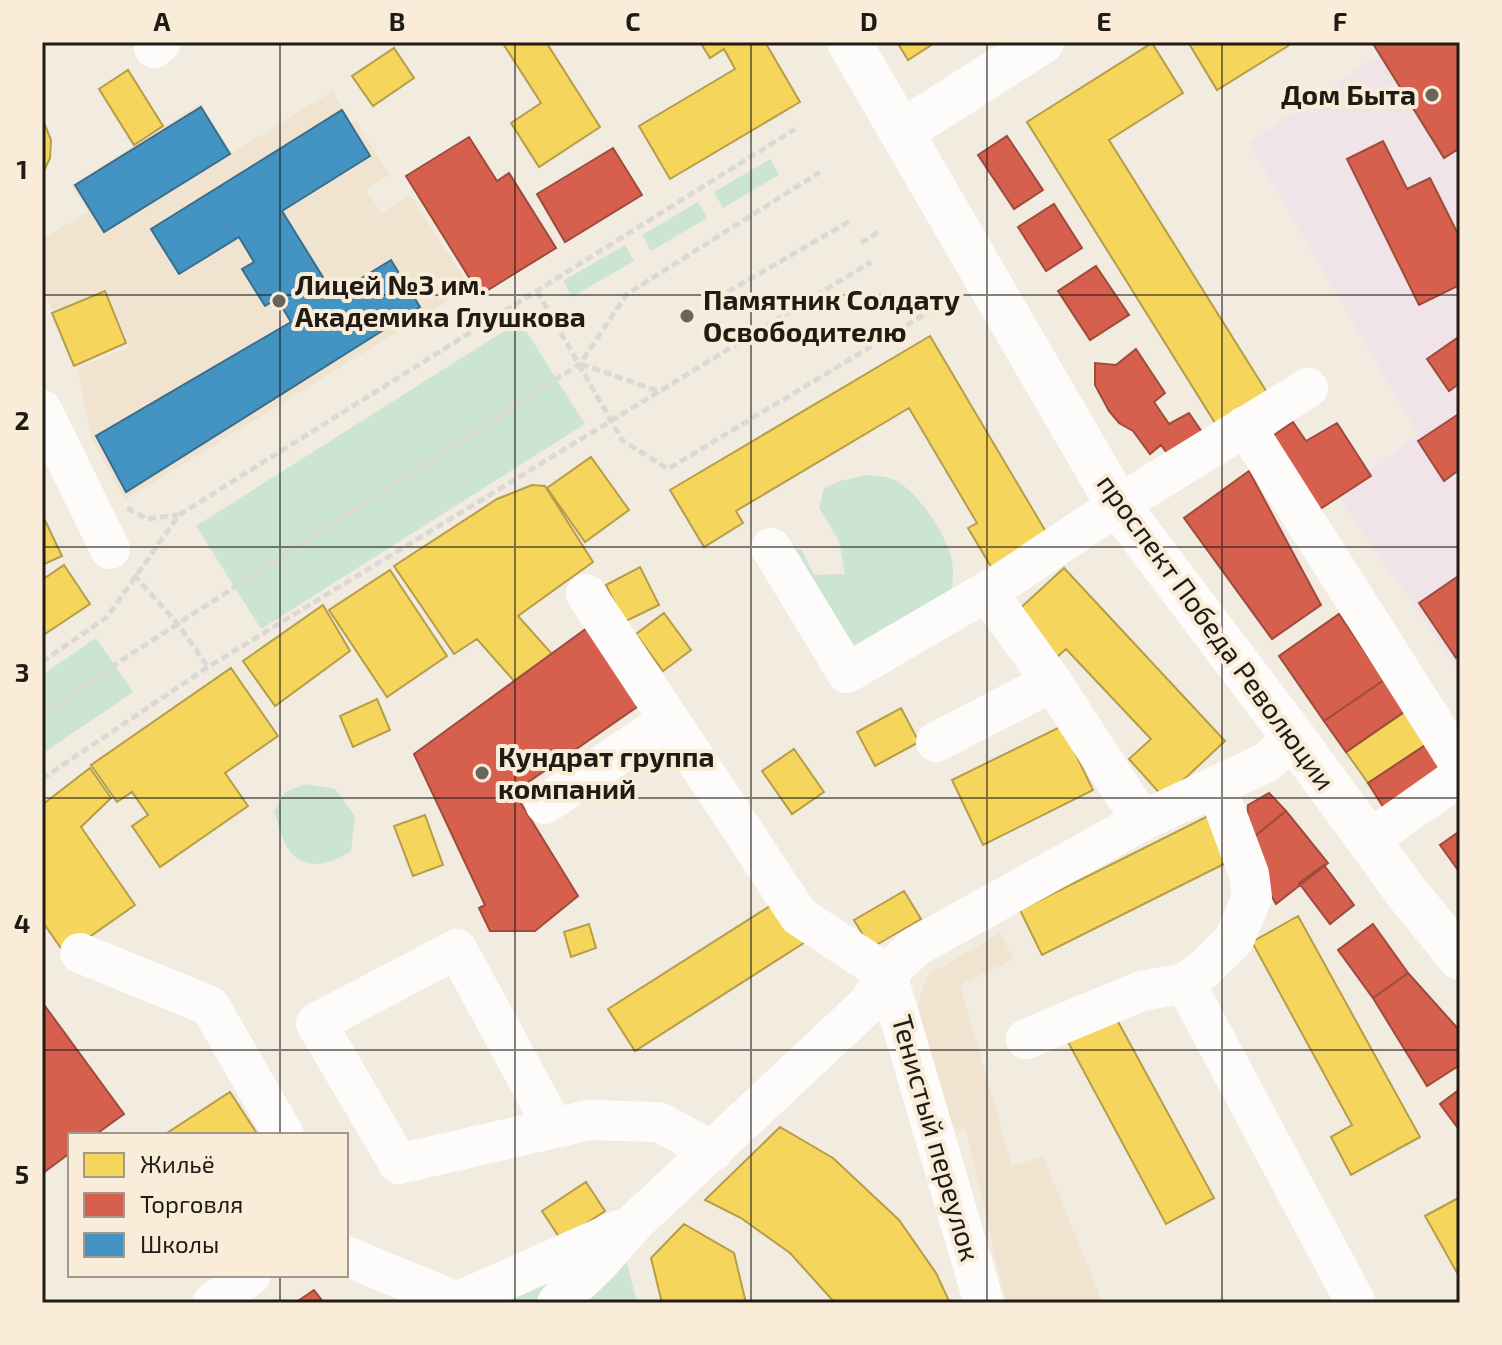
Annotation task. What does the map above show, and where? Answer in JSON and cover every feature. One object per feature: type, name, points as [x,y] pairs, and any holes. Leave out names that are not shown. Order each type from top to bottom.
[{"type":"main road","name":"проспект Победа Революции","points":[[849,42],[1118,505],[1407,893],[1460,958]]},
{"type":"main road","points":[[903,131],[1042,42]]},
{"type":"street","points":[[771,548],[847,673],[987,592],[1118,505],[1308,388]]},
{"type":"street","points":[[42,410],[123,563]]},
{"type":"street","points":[[1245,426],[1460,765]]},
{"type":"street","points":[[987,592],[1052,682],[1142,821]]},
{"type":"street","points":[[586,594],[799,916],[887,974]]},
{"type":"street","points":[[936,742],[1052,682]]},
{"type":"street","points":[[545,804],[669,720]]},
{"type":"street","points":[[557,1303],[599,1263],[634,1223],[867,1005],[887,974],[915,947],[1142,821],[1267,762],[1294,738]]},
{"type":"street","points":[[1369,840],[1460,776]]},
{"type":"street","points":[[1026,1039],[1141,991],[1185,983],[1234,940],[1252,897],[1249,874],[1216,786]]},
{"type":"street","points":[[554,1128],[457,949],[316,1023],[399,1164],[589,1120],[659,1122],[713,1151]]},
{"type":"street","points":[[80,953],[210,1006],[283,1133]]},
{"type":"street","name":"Тенистый переулок","points":[[887,974],[984,1303]]},
{"type":"street","points":[[1185,983],[1356,1303]]},
{"type":"street","points":[[348,1257],[457,1302],[634,1223]]},
{"type":"street","points":[[212,1303],[248,1277]]},
{"type":"path","points":[[42,662],[107,617],[123,563],[179,515],[795,129]]},
{"type":"path","points":[[42,715],[580,364],[627,294],[820,172]]},
{"type":"path","points":[[707,304],[850,221]]},
{"type":"path","points":[[861,243],[880,231]]},
{"type":"path","points":[[42,779],[208,667],[871,262]]},
{"type":"path","points":[[537,291],[622,440],[668,469],[935,308]]},
{"type":"path","points":[[580,364],[661,392]]},
{"type":"path","points":[[122,505],[147,519],[179,515]]},
{"type":"path","points":[[123,563],[178,624],[208,667]]},
{"type":"shaded area","points":[[1397,42],[1460,42],[1460,673],[1338,496],[1418,434],[1249,143]]},
{"type":"shaded area","name":"Лицей №3 им. Академика Глушкова","points":[[333,91],[350,122],[356,121],[389,175],[366,189],[381,213],[410,195],[470,287],[125,500],[92,440],[77,368],[130,347],[105,290],[53,312],[42,287],[42,239],[88,212],[72,185],[200,103],[232,153]]},
{"type":"shaded area","points":[[1000,933],[1013,959],[960,985],[1012,1166],[1043,1156],[1103,1303],[1006,1303],[966,1129],[949,1128],[916,1010],[927,976]]},
{"type":"green space","points":[[770,159],[779,175],[723,208],[714,192]]},
{"type":"green space","points":[[698,202],[707,218],[651,251],[642,235]]},
{"type":"green space","points":[[625,245],[634,261],[572,297],[563,281]]},
{"type":"green space","points":[[520,321],[585,424],[261,629],[196,526]]},
{"type":"green space","points":[[867,475],[889,478],[901,484],[928,512],[951,556],[952,587],[947,618],[843,666],[771,548],[801,549],[814,575],[845,574],[839,541],[819,508],[824,488]]},
{"type":"green space","points":[[96,638],[133,692],[42,754],[42,675]]},
{"type":"green space","points":[[306,784],[335,789],[355,816],[351,851],[330,862],[306,863],[292,854],[274,812],[285,792]]},
{"type":"green space","points":[[578,1246],[626,1259],[637,1303],[487,1303]]},
{"type":"building: Жильё","points":[[502,42],[546,42],[600,127],[539,167],[511,123],[541,103]]},
{"type":"building: Жильё","points":[[700,42],[765,42],[800,102],[670,179],[639,126],[735,69],[724,49],[710,58]]},
{"type":"building: Жильё","points":[[897,42],[936,42],[908,60]]},
{"type":"building: Жильё","points":[[1188,42],[1285,42],[1288,46],[1217,90]]},
{"type":"building: Жильё","points":[[1152,43],[1183,93],[1109,140],[1268,394],[1217,426],[1027,122]]},
{"type":"building: Жильё","points":[[394,48],[414,78],[373,106],[352,76]]},
{"type":"building: Жильё","points":[[128,70],[163,126],[134,145],[99,89]]},
{"type":"building: Жильё","points":[[42,118],[51,140],[50,158],[42,175]]},
{"type":"building: Жильё","points":[[105,291],[126,343],[74,366],[52,313]]},
{"type":"building: Жильё","points":[[930,336],[1052,542],[996,575],[968,528],[977,523],[909,408],[736,511],[743,523],[704,547],[670,490]]},
{"type":"building: Жильё","points":[[591,457],[629,510],[585,542],[547,488]]},
{"type":"building: Жильё","points":[[532,485],[545,486],[593,562],[518,616],[552,654],[514,681],[477,639],[454,654],[394,566],[497,499]]},
{"type":"building: Жильё","points":[[42,514],[62,556],[42,565]]},
{"type":"building: Жильё","points":[[64,565],[90,604],[42,636],[42,580]]},
{"type":"building: Жильё","points":[[640,567],[659,605],[624,622],[606,585]]},
{"type":"building: Жильё","points":[[1064,568],[1225,741],[1164,798],[1129,759],[1151,739],[1066,649],[1057,657],[1016,612]]},
{"type":"building: Жильё","points":[[390,570],[447,656],[387,697],[329,610]]},
{"type":"building: Жильё","points":[[323,605],[350,651],[275,706],[243,661]]},
{"type":"building: Жильё","points":[[664,613],[691,650],[663,671],[636,634]]},
{"type":"building: Жильё","points":[[231,668],[278,736],[225,773],[248,806],[160,867],[132,826],[148,815],[132,792],[117,802],[91,765]]},
{"type":"building: Жильё","points":[[377,699],[390,730],[353,747],[340,716]]},
{"type":"building: Жильё","points":[[901,708],[919,742],[875,766],[857,732]]},
{"type":"building: Жильё","points":[[1405,712],[1427,744],[1368,783],[1346,752]]},
{"type":"building: Жильё","points":[[1062,726],[1093,790],[983,845],[952,780]]},
{"type":"building: Жильё","points":[[794,749],[824,792],[792,814],[762,771]]},
{"type":"building: Жильё","points":[[90,768],[111,798],[81,827],[135,905],[65,954],[42,921],[42,805]]},
{"type":"building: Жильё","points":[[1218,811],[1240,856],[1042,955],[1020,910]]},
{"type":"building: Жильё","points":[[425,815],[443,865],[413,876],[394,826]]},
{"type":"building: Жильё","points":[[904,891],[921,919],[871,948],[854,920]]},
{"type":"building: Жильё","points":[[781,899],[807,941],[635,1051],[608,1009]]},
{"type":"building: Жильё","points":[[1298,916],[1420,1137],[1351,1175],[1331,1137],[1352,1125],[1252,942]]},
{"type":"building: Жильё","points":[[589,924],[596,948],[571,957],[564,932]]},
{"type":"building: Жильё","points":[[1115,1016],[1214,1198],[1166,1224],[1068,1042]]},
{"type":"building: Жильё","points":[[230,1092],[257,1133],[167,1133]]},
{"type":"building: Жильё","points":[[780,1127],[833,1158],[899,1220],[936,1273],[950,1303],[835,1303],[790,1253],[741,1218],[705,1200]]},
{"type":"building: Жильё","points":[[586,1182],[605,1211],[561,1240],[542,1211]]},
{"type":"building: Жильё","points":[[1460,1197],[1460,1278],[1425,1216]]},
{"type":"building: Жильё","points":[[684,1224],[734,1253],[746,1303],[662,1303],[651,1258]]},
{"type":"building: Торговля","name":"Дом Быта","points":[[1372,42],[1460,42],[1460,148],[1444,158]]},
{"type":"building: Торговля","points":[[1007,136],[1043,190],[1014,209],[978,155]]},
{"type":"building: Торговля","points":[[469,137],[497,181],[509,173],[556,248],[480,295],[406,176]]},
{"type":"building: Торговля","points":[[1383,141],[1407,189],[1430,178],[1460,238],[1460,285],[1419,305],[1347,159]]},
{"type":"building: Торговля","points":[[613,148],[642,195],[565,242],[537,194]]},
{"type":"building: Торговля","points":[[1054,204],[1082,248],[1046,271],[1018,227]]},
{"type":"building: Торговля","points":[[1096,266],[1129,315],[1090,340],[1058,291]]},
{"type":"building: Торговля","points":[[1460,336],[1460,383],[1449,391],[1427,359]]},
{"type":"building: Торговля","points":[[1136,349],[1165,393],[1154,402],[1169,424],[1189,413],[1204,435],[1169,456],[1161,445],[1150,454],[1133,431],[1119,423],[1109,411],[1095,385],[1095,363],[1116,365]]},
{"type":"building: Торговля","points":[[1460,413],[1460,469],[1444,481],[1418,441]]},
{"type":"building: Торговля","points":[[1293,422],[1306,441],[1337,423],[1371,476],[1314,513],[1264,442]]},
{"type":"building: Торговля","points":[[1249,471],[1321,605],[1272,639],[1184,518]]},
{"type":"building: Торговля","points":[[1460,575],[1460,656],[1456,658],[1419,603]]},
{"type":"building: Торговля","points":[[1339,614],[1384,680],[1324,721],[1279,656]]},
{"type":"building: Торговля","name":"Кундрат группа компаний","points":[[587,628],[640,705],[514,792],[578,896],[535,931],[490,931],[479,908],[485,905],[414,754]]},
{"type":"building: Торговля","points":[[1390,676],[1411,707],[1346,752],[1324,721]]},
{"type":"building: Торговля","points":[[1427,744],[1446,774],[1387,813],[1368,783]]},
{"type":"building: Торговля","points":[[1269,793],[1286,811],[1255,836],[1245,850],[1248,805]]},
{"type":"building: Торговля","points":[[1286,811],[1328,863],[1276,904],[1248,854],[1255,836]]},
{"type":"building: Торговля","points":[[1460,831],[1460,873],[1440,845]]},
{"type":"building: Торговля","points":[[1324,865],[1354,905],[1330,924],[1299,883]]},
{"type":"building: Торговля","points":[[1373,924],[1408,973],[1373,998],[1338,950]]},
{"type":"building: Торговля","points":[[1408,973],[1460,1031],[1460,1065],[1427,1086],[1373,998]]},
{"type":"building: Торговля","points":[[42,1002],[124,1114],[98,1133],[68,1133],[68,1154],[43,1173]]},
{"type":"building: Торговля","points":[[1460,1089],[1460,1131],[1440,1104]]},
{"type":"building: Торговля","points":[[314,1290],[324,1303],[295,1303]]},
{"type":"building: Школы","points":[[201,107],[230,154],[104,232],[75,185]]},
{"type":"building: Школы","points":[[342,110],[370,156],[282,211],[334,295],[391,260],[420,307],[126,492],[96,436],[291,322],[277,299],[265,306],[242,269],[254,262],[239,237],[179,274],[151,229]]},
{"type":"place","name":"Дом Быта","points":[[1432,95]]},
{"type":"place","name":"Лицей №3 им. Академика Глушкова","points":[[279,301]]},
{"type":"place","name":"Памятник Солдату Освободителю","points":[[687,316]]},
{"type":"place","name":"Кундрат группа компаний","points":[[482,773]]}]
